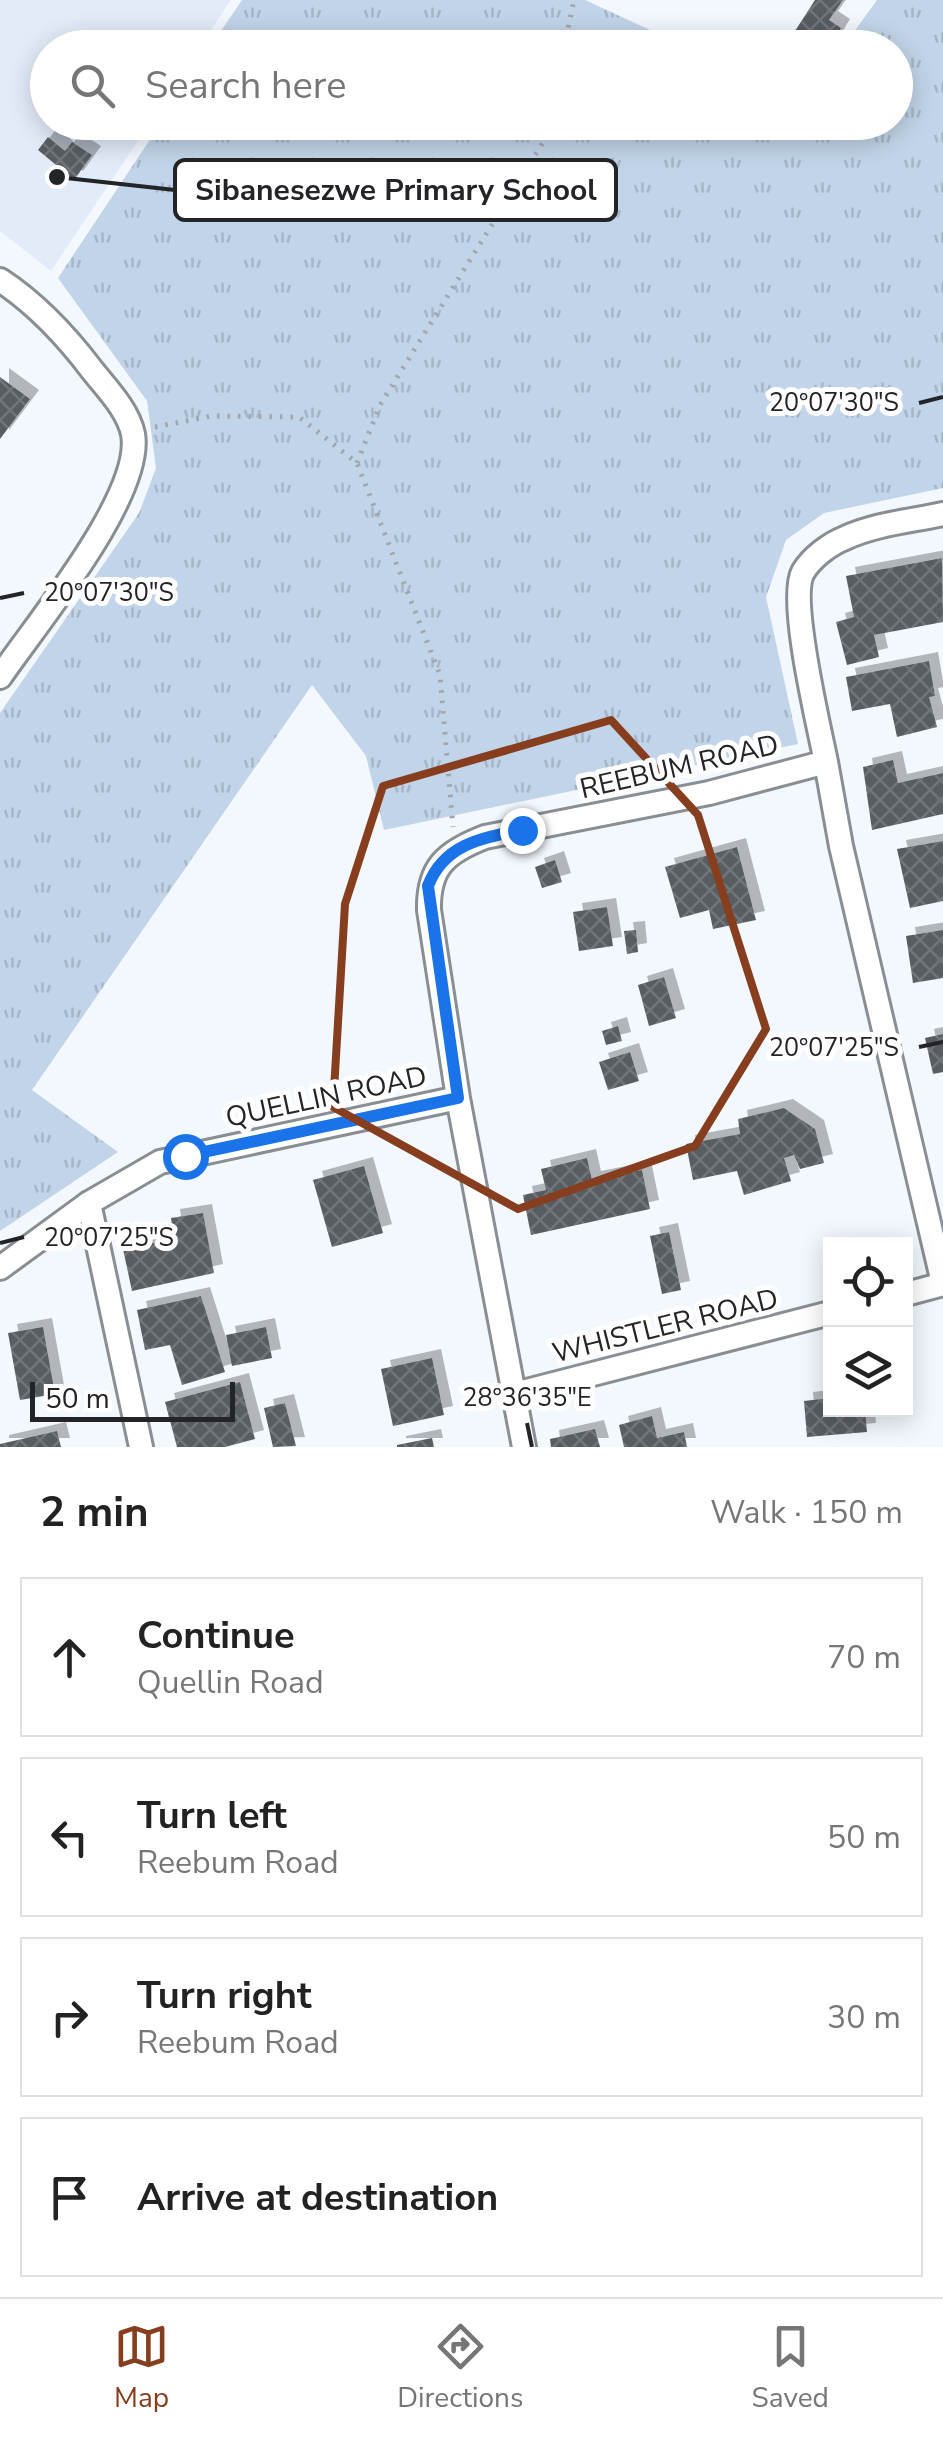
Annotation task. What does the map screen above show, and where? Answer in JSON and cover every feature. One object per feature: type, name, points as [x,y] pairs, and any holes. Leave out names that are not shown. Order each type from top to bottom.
[{"type":"street","points":[[0,280],[73,345],[122,408],[133,431],[134,458],[116,507],[0,677]]},
{"type":"street","points":[[913,1292],[943,1284],[841,846],[798,596],[802,573],[843,538],[943,514]]},
{"type":"street","name":"REEBUM ROAD","points":[[455,848],[484,837],[710,793],[826,762]]},
{"type":"street","points":[[455,848],[435,868],[428,886],[428,910],[458,1098],[524,1447]]},
{"type":"street","name":"QUELLIN ROAD","points":[[0,1268],[89,1203],[160,1162],[458,1098]]},
{"type":"street","points":[[89,1203],[141,1447]]},
{"type":"street","name":"WHISTLER ROAD","points":[[515,1394],[823,1315]]},
{"type":"path","points":[[568,30],[574,0]]},
{"type":"path","points":[[357,463],[380,405],[545,140]]},
{"type":"path","points":[[133,431],[210,416],[299,417],[357,463],[440,676],[455,848]]},
{"type":"highlighted area","points":[[611,720],[698,815],[766,1029],[695,1146],[518,1209],[333,1107],[345,904],[383,786]]},
{"type":"shaded area","points":[[0,0],[231,0],[211,30],[30,30],[30,140],[139,140],[51,271],[0,231]]},
{"type":"green space","points":[[242,0],[585,0],[650,30],[222,30]]},
{"type":"green space","points":[[877,0],[943,0],[943,488],[824,513],[786,540],[766,597],[798,744],[384,830],[366,756],[312,685],[32,1090],[118,1152],[0,1231],[0,713],[139,513],[156,468],[147,401],[58,278],[150,140],[913,140],[913,30],[855,30]]},
{"type":"building","points":[[815,0],[843,0],[829,20],[840,30],[796,30]]},
{"type":"building","points":[[46,140],[52,140],[65,151],[72,142],[92,155],[74,180],[38,150]]},
{"type":"building","points":[[0,377],[30,399],[0,439]]},
{"type":"building","points":[[942,558],[943,622],[874,635],[879,657],[847,665],[836,622],[854,617],[846,576]]},
{"type":"building","points":[[929,661],[935,696],[929,697],[937,727],[897,737],[890,704],[852,711],[846,677]]},
{"type":"building","points":[[893,760],[898,783],[943,773],[943,814],[872,830],[863,767]]},
{"type":"building","points":[[943,841],[943,901],[910,908],[897,849]]},
{"type":"building","points":[[737,847],[756,920],[713,929],[709,910],[680,918],[665,867]]},
{"type":"building","points":[[555,860],[562,882],[542,888],[535,867]]},
{"type":"building","points":[[607,907],[613,946],[579,951],[573,912]]},
{"type":"building","points":[[636,930],[638,952],[627,954],[624,931]]},
{"type":"building","points":[[943,930],[943,978],[913,983],[906,936]]},
{"type":"building","points":[[664,977],[676,1018],[649,1026],[638,985]]},
{"type":"building","points":[[618,1026],[622,1041],[606,1045],[602,1031]]},
{"type":"building","points":[[943,1034],[943,1072],[933,1074],[925,1038]]},
{"type":"building","points":[[630,1052],[639,1081],[608,1090],[599,1062]]},
{"type":"building","points":[[784,1108],[815,1129],[824,1163],[800,1169],[794,1155],[784,1158],[791,1181],[744,1195],[737,1171],[693,1180],[686,1144],[740,1134],[738,1119]]},
{"type":"building","points":[[587,1158],[592,1180],[642,1170],[650,1209],[531,1235],[523,1195],[546,1190],[541,1169]]},
{"type":"building","points":[[364,1166],[383,1233],[332,1247],[313,1180]]},
{"type":"building","points":[[203,1213],[214,1273],[132,1291],[123,1249],[174,1239],[171,1218]]},
{"type":"building","points":[[669,1232],[681,1290],[662,1294],[650,1236]]},
{"type":"building","points":[[201,1296],[225,1372],[182,1385],[170,1345],[145,1350],[137,1310]]},
{"type":"building","points":[[43,1327],[55,1394],[20,1400],[8,1333]]},
{"type":"building","points":[[266,1327],[272,1358],[232,1366],[226,1335]]},
{"type":"building","points":[[432,1358],[444,1415],[393,1426],[381,1369]]},
{"type":"building","points":[[240,1382],[255,1439],[225,1447],[177,1447],[165,1402]]},
{"type":"building","points":[[823,1399],[823,1417],[866,1417],[867,1432],[807,1437],[804,1401]]},
{"type":"building","points":[[285,1403],[296,1446],[273,1447],[264,1408]]},
{"type":"building","points":[[652,1416],[657,1438],[684,1432],[687,1447],[624,1447],[619,1425]]},
{"type":"building","points":[[595,1429],[600,1447],[551,1447],[550,1439]]},
{"type":"building","points":[[57,1431],[61,1447],[0,1447],[0,1444]]},
{"type":"building","points":[[432,1438],[434,1447],[397,1447],[397,1445]]},
{"type":"place","name":"Sibanesezwe Primary School","points":[[57,177]]},
{"type":"route","points":[[185,1156],[458,1098],[428,910],[428,886],[435,868],[455,848],[484,837],[522,830]]}]
